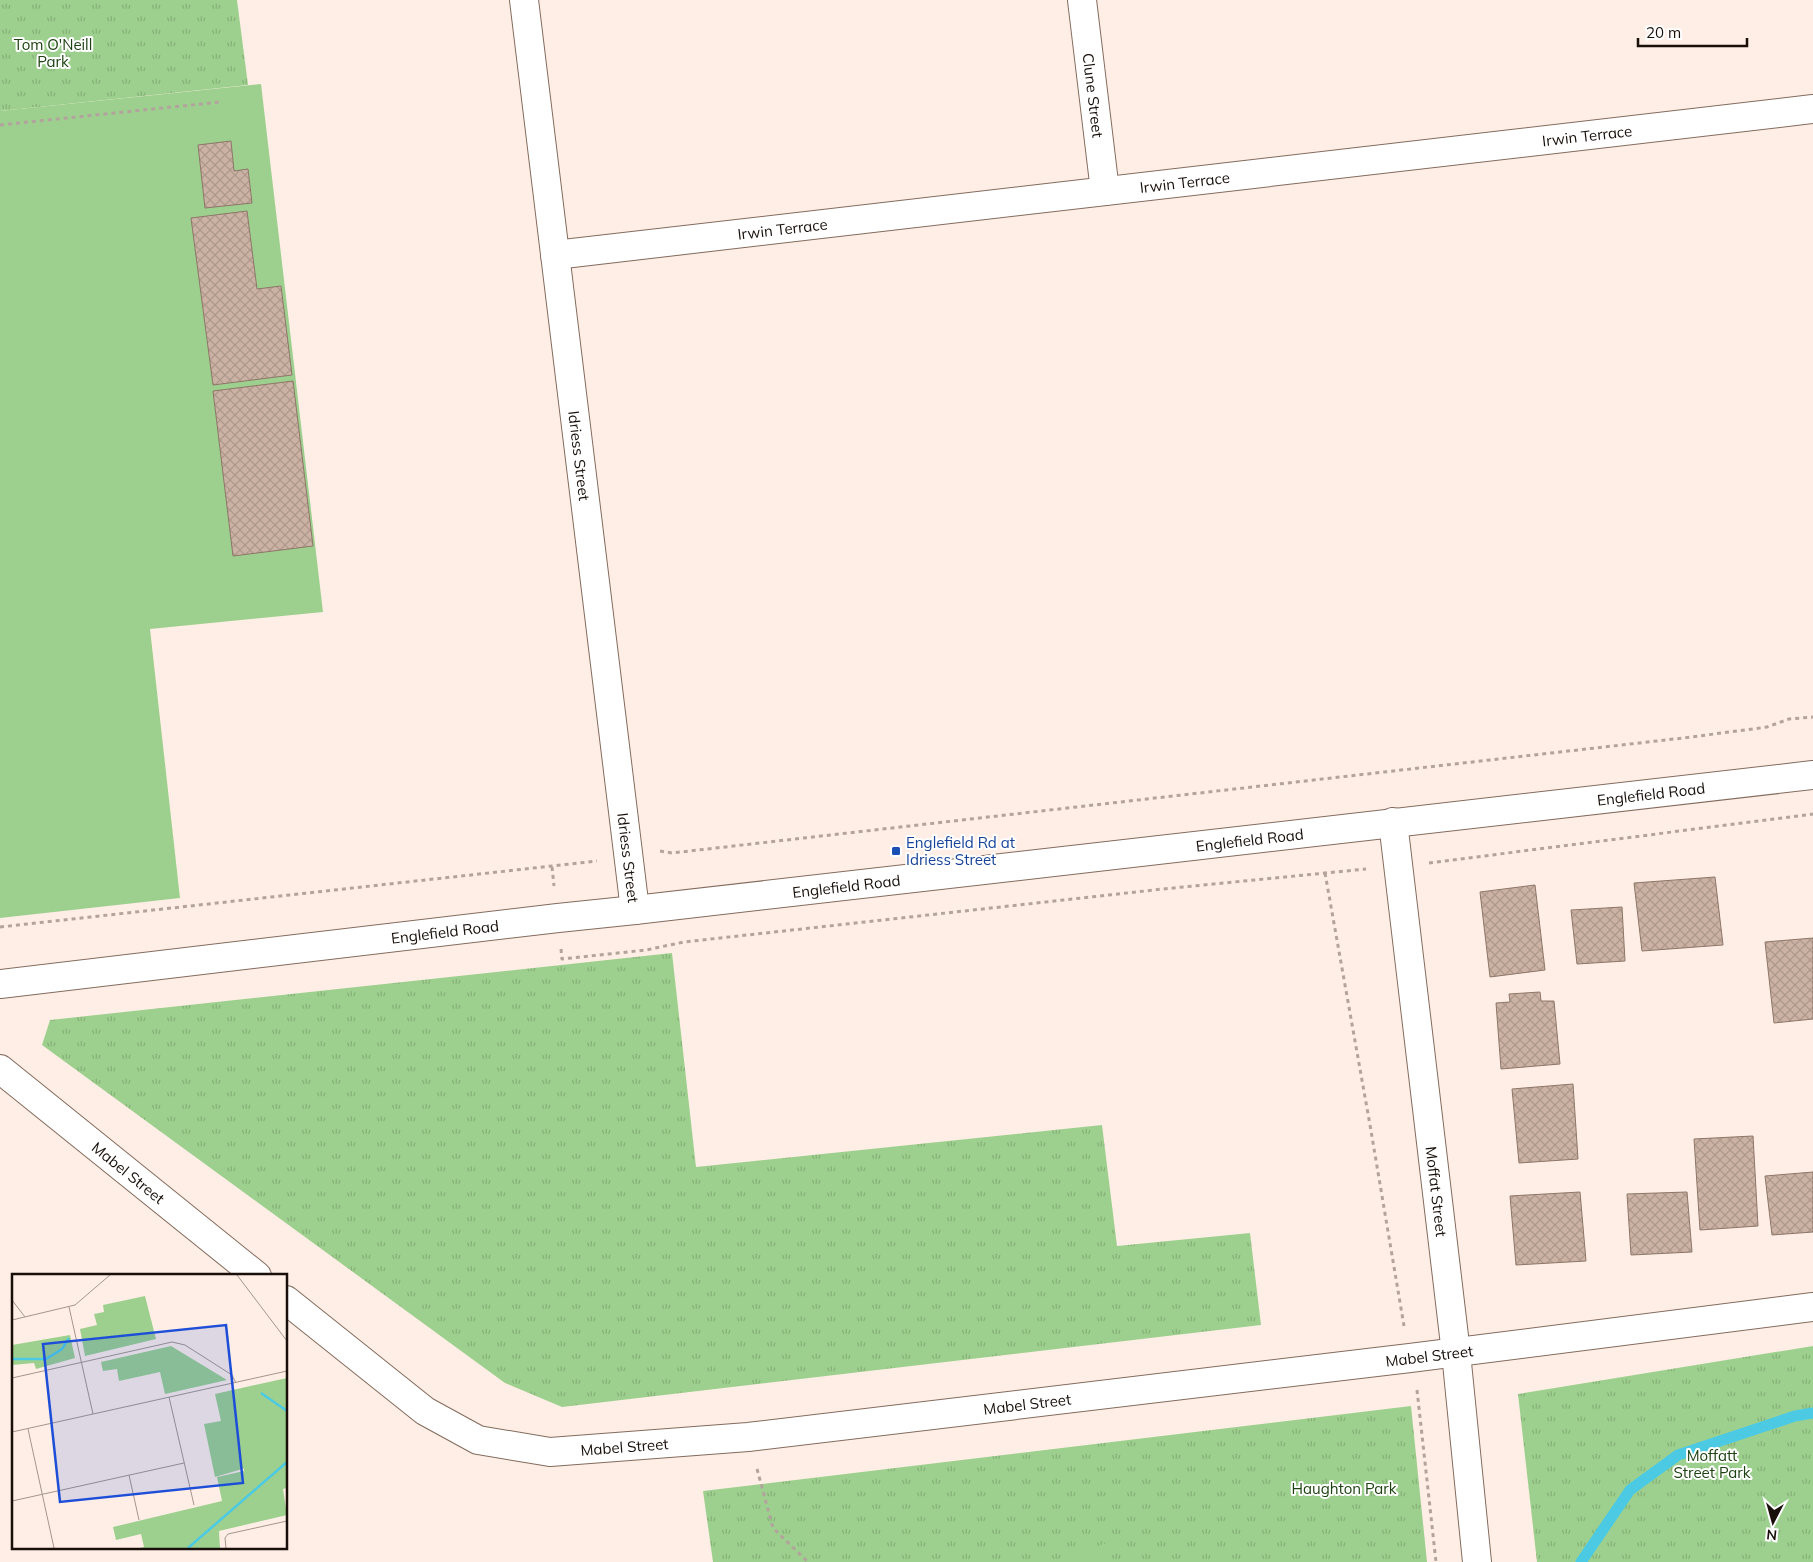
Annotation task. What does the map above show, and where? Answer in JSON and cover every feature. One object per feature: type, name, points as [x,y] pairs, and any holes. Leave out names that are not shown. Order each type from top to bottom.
[{"type":"street","name":"Idriess Street","points":[[524,0],[635,910]]},
{"type":"street","name":"Clune Street","points":[[1082,0],[1105,191]]},
{"type":"street","name":"Irwin Terrace","points":[[555,255],[1813,108]]},
{"type":"street","name":"Englefield Road","points":[[0,984],[558,918],[1813,775]]},
{"type":"street","name":"Moffat Street","points":[[1393,822],[1456,1353],[1477,1562]]},
{"type":"street","name":"Mabel Street","points":[[0,1069],[255,1274]]},
{"type":"street","name":"Mabel Street","points":[[288,1302],[425,1411],[478,1440],[550,1452],[748,1437],[1456,1353],[1813,1308]]},
{"type":"path","points":[[0,125],[220,102]]},
{"type":"path","points":[[0,927],[552,867],[629,857],[662,850],[672,853],[1692,737],[1767,726],[1790,719],[1813,717]]},
{"type":"path","points":[[552,867],[562,960],[646,950],[684,942],[1163,889],[1439,862],[1813,814]]},
{"type":"path","points":[[1325,873],[1370,1125],[1401,1314],[1419,1401],[1436,1562]]},
{"type":"path","points":[[748,1437],[773,1528],[808,1562]]},
{"type":"green space","name":"Tom O'Neill Park","points":[[0,0],[237,0],[248,85],[0,111]]},
{"type":"green space","points":[[261,84],[323,612],[150,629],[180,898],[0,918],[0,111]]},
{"type":"green space","points":[[672,953],[696,1167],[1102,1125],[1117,1246],[1250,1233],[1261,1325],[562,1407],[505,1383],[42,1045],[50,1020]]},
{"type":"green space","name":"Moffatt Street Park","points":[[1813,1346],[1813,1562],[1537,1562],[1518,1394]]},
{"type":"green space","name":"Haughton Park","points":[[1411,1406],[1427,1562],[713,1562],[703,1491]]},
{"type":"green space","points":[[1112,1541],[1116,1553],[1091,1562],[1054,1562]]},
{"type":"building","points":[[231,141],[234,171],[248,169],[252,203],[205,208],[198,145]]},
{"type":"building","points":[[247,211],[257,289],[281,286],[292,375],[213,385],[191,218]]},
{"type":"building","points":[[293,381],[313,546],[233,556],[213,391]]},
{"type":"building","points":[[1715,877],[1723,945],[1642,951],[1634,883]]},
{"type":"building","points":[[1535,885],[1545,970],[1490,977],[1480,892]]},
{"type":"building","points":[[1622,907],[1625,961],[1577,964],[1571,910]]},
{"type":"building","points":[[1813,938],[1813,1019],[1774,1023],[1765,942]]},
{"type":"building","points":[[1540,992],[1541,1001],[1554,1001],[1560,1064],[1501,1069],[1496,1003],[1510,1002],[1509,994]]},
{"type":"building","points":[[1573,1084],[1578,1159],[1519,1163],[1512,1089]]},
{"type":"building","points":[[1753,1136],[1758,1226],[1700,1230],[1694,1139]]},
{"type":"building","points":[[1813,1172],[1813,1232],[1772,1235],[1765,1176]]},
{"type":"building","points":[[1580,1192],[1586,1261],[1516,1265],[1510,1196]]},
{"type":"building","points":[[1687,1192],[1692,1252],[1631,1255],[1627,1194]]},
{"type":"waterway","points":[[1581,1562],[1630,1490],[1678,1455],[1795,1416],[1813,1413]]},
{"type":"place","name":"Englefield Rd at Idriess Street","points":[[896,851]]}]
